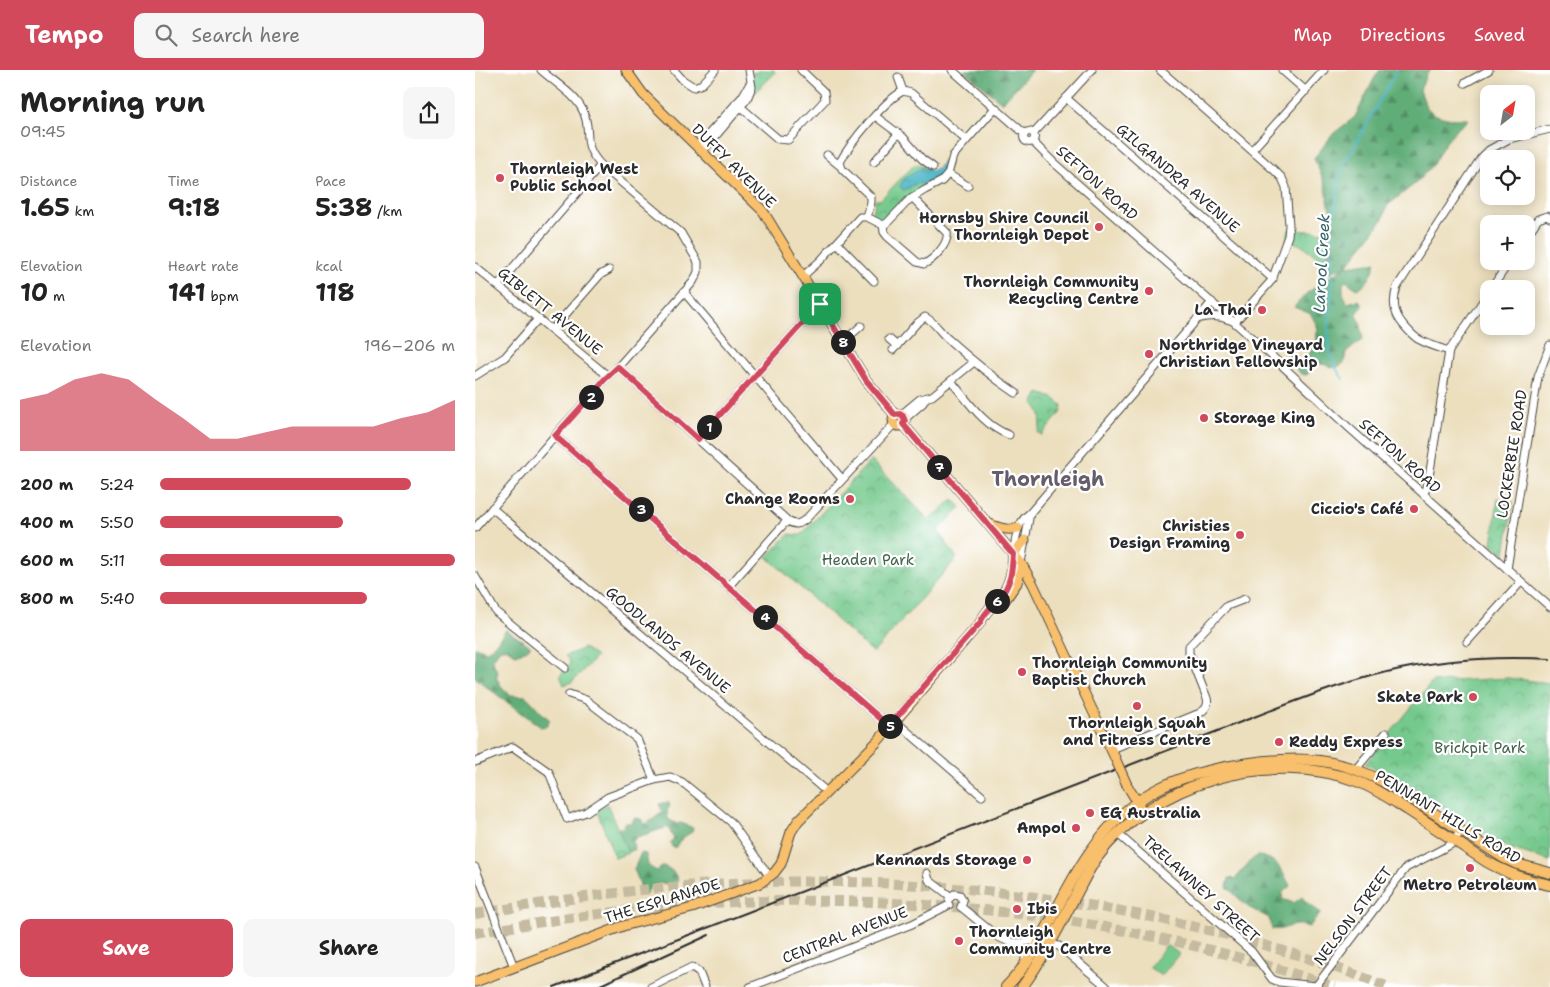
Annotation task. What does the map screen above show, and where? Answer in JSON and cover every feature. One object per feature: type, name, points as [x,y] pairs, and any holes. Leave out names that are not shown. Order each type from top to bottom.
[{"type":"highway","name":"PENNANT HILLS ROAD","points":[[1005,987],[1024,966],[1040,942],[1061,899],[1089,853],[1111,825],[1137,802],[1159,788],[1186,776],[1244,764],[1278,760],[1305,759],[1340,764],[1356,769],[1393,787],[1491,850],[1517,864],[1550,873]]},
{"type":"highway","name":"PENNANT HILLS ROAD","points":[[1022,987],[1051,944],[1095,860],[1118,834],[1143,812],[1181,790],[1218,778],[1273,769],[1310,769],[1346,777],[1372,788],[1507,872],[1550,885]]},
{"type":"main road","name":"DUFFY AVENUE","points":[[626,70],[643,94],[763,211],[866,380],[1021,563],[1033,584],[1127,785],[1143,812]]},
{"type":"main road","points":[[987,523],[1006,530],[1018,528]]},
{"type":"main road","points":[[1013,554],[1025,540]]},
{"type":"main road","name":"THE ESPLANADE","points":[[475,982],[635,921],[702,905],[759,883],[770,876],[784,858],[795,824],[877,742],[980,623],[1004,592],[1011,576],[1013,554]]},
{"type":"main road","points":[[1011,576],[1021,563]]},
{"type":"main road","name":"THE ESPLANADE","points":[[980,623],[987,620],[1010,594],[1017,583],[1021,563]]},
{"type":"street","points":[[475,528],[684,292],[695,278],[699,266],[681,233],[601,165],[592,154],[589,146],[587,122],[581,107],[541,70]]},
{"type":"street","points":[[674,70],[694,88],[702,84],[715,70]]},
{"type":"street","points":[[699,149],[749,96],[752,87],[749,70]]},
{"type":"street","points":[[739,105],[778,139],[788,140],[825,100],[824,92],[801,70]]},
{"type":"street","points":[[951,70],[1025,134],[1025,141],[1033,142],[1035,138],[1033,133]]},
{"type":"street","points":[[1025,134],[1033,133],[1092,70]]},
{"type":"street","points":[[1160,70],[1252,150],[1282,178],[1286,187],[1289,230],[1273,279],[1235,322]]},
{"type":"street","points":[[1282,70],[1306,91]]},
{"type":"street","points":[[1252,150],[1324,70]]},
{"type":"street","points":[[1465,83],[1489,70]]},
{"type":"street","points":[[899,77],[903,91]]},
{"type":"street","points":[[903,91],[911,93],[924,103],[966,140]]},
{"type":"street","points":[[839,165],[841,159],[875,116],[903,91]]},
{"type":"street","name":"GILGANDRA AVENUE","points":[[1066,98],[1273,279]]},
{"type":"street","points":[[883,225],[891,221],[912,197],[940,183],[948,174],[953,156],[995,108]]},
{"type":"street","points":[[875,116],[899,134],[920,161],[933,168]]},
{"type":"street","points":[[1449,351],[1418,340],[1406,328],[1397,316],[1393,305],[1397,288],[1481,158],[1489,150],[1509,139],[1550,130]]},
{"type":"street","points":[[874,162],[899,134]]},
{"type":"street","name":"SEFTON ROAD","points":[[1033,142],[1053,162],[1235,322],[1345,425],[1550,606]]},
{"type":"street","points":[[827,155],[871,196],[867,217]]},
{"type":"street","points":[[498,285],[601,165]]},
{"type":"street","points":[[948,174],[968,186]]},
{"type":"street","points":[[883,225],[887,236],[917,262],[924,264],[931,260],[946,242],[947,233],[912,197]]},
{"type":"street","points":[[1535,224],[1538,219],[1547,216],[1550,218]]},
{"type":"street","points":[[803,276],[837,243],[860,217],[867,217],[883,225]]},
{"type":"street","points":[[837,243],[874,281]]},
{"type":"street","name":"GIBLETT AVENUE","points":[[475,267],[608,376]]},
{"type":"street","points":[[552,330],[600,275],[609,270]]},
{"type":"street","points":[[684,292],[843,479]]},
{"type":"street","points":[[1013,554],[1018,528],[1022,519],[1030,513],[1212,302]]},
{"type":"street","points":[[698,439],[820,304]]},
{"type":"street","points":[[1424,495],[1430,470],[1449,351],[1480,305]]},
{"type":"street","name":"SEFTON ROAD","points":[[1197,319],[1219,316],[1235,322]]},
{"type":"street","points":[[889,339],[895,348],[916,324],[925,317],[974,362],[1016,393]]},
{"type":"street","points":[[475,376],[505,357],[538,319]]},
{"type":"street","points":[[843,342],[861,326]]},
{"type":"street","name":"LOCKERBIE ROAD","points":[[1507,569],[1538,377],[1550,345]]},
{"type":"street","points":[[618,367],[788,521],[795,524],[802,522],[919,399],[932,396],[974,362]]},
{"type":"street","points":[[951,381],[984,420],[997,430],[1009,435]]},
{"type":"street","points":[[555,436],[729,586],[982,796]]},
{"type":"street","name":"GOODLANDS AVENUE","points":[[492,508],[827,792]]},
{"type":"street","points":[[1021,563],[1030,513]]},
{"type":"street","points":[[729,586],[788,521]]},
{"type":"street","points":[[475,576],[496,612],[565,668]]},
{"type":"street","points":[[1467,642],[1521,582]]},
{"type":"street","points":[[1111,749],[1200,713],[1207,708],[1207,698],[1189,653],[1189,646],[1227,606],[1245,599]]},
{"type":"street","points":[[569,694],[586,700],[637,739],[653,780]]},
{"type":"street","points":[[1356,769],[1386,733]]},
{"type":"street","points":[[475,762],[513,747],[549,772],[567,819],[586,812],[608,797],[653,780],[670,777],[682,782],[727,818],[735,826],[770,876]]},
{"type":"street","name":"NELSON STREET","points":[[1317,987],[1406,868],[1451,845],[1461,831]]},
{"type":"street","name":"TRELAWNEY STREET","points":[[1118,834],[1252,952],[1269,976],[1278,984],[1317,987]]},
{"type":"street","points":[[475,867],[515,967]]},
{"type":"street","points":[[927,873],[929,880],[950,896]]},
{"type":"street","points":[[950,896],[954,894],[960,895],[963,901],[961,907]]},
{"type":"street","points":[[950,896],[948,900],[949,905],[954,908],[961,907],[998,938],[1018,942],[1030,940],[1059,946],[1107,987]]},
{"type":"street","name":"CENTRAL AVENUE","points":[[750,987],[912,924],[949,905]]},
{"type":"street","points":[[1018,942],[1026,957],[1024,966]]},
{"type":"street","points":[[651,987],[689,968],[695,968],[699,972],[705,987]]},
{"type":"green space","points":[[774,70],[775,73],[752,95],[752,73]]},
{"type":"green space","points":[[964,70],[1032,70],[1002,103]]},
{"type":"green space","points":[[1380,70],[1431,70],[1426,75],[1420,90],[1426,106],[1430,111],[1440,116],[1452,119],[1469,119],[1455,131],[1443,146],[1433,164],[1417,182],[1387,206],[1383,219],[1347,266],[1376,262],[1369,278],[1361,287],[1357,289],[1346,281],[1343,284],[1343,293],[1347,303],[1359,300],[1362,303],[1357,314],[1363,340],[1346,352],[1344,363],[1336,368],[1322,364],[1315,365],[1307,375],[1301,374],[1286,358],[1286,355],[1292,355],[1302,361],[1306,358],[1312,350],[1318,328],[1311,314],[1294,307],[1307,293],[1345,267],[1328,272],[1331,215],[1325,184],[1314,158],[1334,133],[1355,117]]},
{"type":"green space","points":[[944,160],[950,163],[946,173],[922,189],[885,223],[869,216],[874,209],[875,200],[880,200],[915,164],[926,167],[931,171],[939,167]]},
{"type":"green space","points":[[1289,230],[1328,232],[1327,262],[1299,244],[1286,241]]},
{"type":"green space","points":[[1039,393],[1053,398],[1062,405],[1061,412],[1042,435],[1038,433],[1040,414],[1033,404]]},
{"type":"green space","name":"Headen Park","points":[[871,460],[929,520],[953,499],[961,507],[938,531],[957,558],[873,653],[767,557],[789,534],[801,535]]},
{"type":"green space","points":[[1498,498],[1513,502],[1505,554],[1492,544]]},
{"type":"green space","points":[[506,630],[531,646],[519,654],[513,653],[506,648],[500,649],[492,660],[498,673],[496,677],[501,686],[510,695],[526,696],[550,720],[547,726],[541,727],[475,677],[475,647],[487,651]]},
{"type":"green space","points":[[584,648],[596,657],[572,682],[564,685],[560,675],[570,664],[565,656]]},
{"type":"green space","name":"Brickpit Park","points":[[1508,678],[1550,683],[1550,861],[1512,849],[1470,826],[1415,789],[1387,773],[1365,764],[1432,682]]},
{"type":"green space","points":[[668,802],[670,806],[667,810],[668,819],[677,824],[681,823],[693,828],[692,832],[682,838],[675,848],[672,847],[670,842],[674,839],[668,827],[637,837],[633,841],[634,850],[617,856],[616,832],[619,828],[624,828],[625,823],[631,823],[634,818],[641,819],[646,824],[663,812],[659,804]]},
{"type":"green space","points":[[607,804],[628,853],[615,858],[597,811]]},
{"type":"green space","points":[[641,853],[646,854],[648,864],[653,869],[657,871],[663,866],[672,871],[678,880],[674,885],[661,883],[651,886],[645,895],[639,893],[640,884],[634,869]]},
{"type":"green space","points":[[1257,856],[1274,862],[1284,875],[1290,886],[1283,892],[1282,899],[1294,903],[1302,897],[1321,913],[1309,927],[1294,925],[1281,929],[1272,929],[1269,918],[1248,907],[1227,887],[1229,878],[1235,879],[1248,863]]},
{"type":"green space","points":[[1167,945],[1179,954],[1161,976],[1149,967]]},
{"type":"water","points":[[944,160],[948,162],[943,176],[938,181],[915,184],[903,190],[900,186],[905,178],[922,168],[931,171],[939,167]]},
{"type":"waterway","name":"Larool Creek","points":[[1343,379],[1337,370],[1330,352],[1328,332],[1332,295],[1331,231],[1341,170],[1397,70]]},
{"type":"tunnel","points":[[475,914],[614,893],[697,885],[785,882],[873,883],[961,889],[1049,899],[1136,914],[1222,934],[1306,958],[1389,987]]},
{"type":"tunnel","points":[[475,933],[613,912],[696,904],[858,901],[939,906],[1019,914],[1099,926],[1178,942],[1257,963],[1334,987]]},
{"type":"railway","points":[[554,987],[1304,698],[1370,676],[1448,661],[1489,658],[1550,659]]},
{"type":"railway","points":[[596,987],[709,935]]},
{"type":"place","name":"Thornleigh West Public School","points":[[500,178]]},
{"type":"place","name":"Hornsby Shire Council Thornleigh Depot","points":[[1099,227]]},
{"type":"place","name":"Thornleigh Community Recycling Centre","points":[[1149,291]]},
{"type":"place","name":"La Thai","points":[[1262,310]]},
{"type":"place","name":"Northridge Vineyard Christian Fellowship","points":[[1149,354]]},
{"type":"place","name":"Storage King","points":[[1204,418]]},
{"type":"place","name":"Change Rooms","points":[[850,499]]},
{"type":"place","name":"Ciccio's Café","points":[[1414,509]]},
{"type":"place","name":"Christies Design Framing","points":[[1240,535]]},
{"type":"place","name":"Thornleigh Community Baptist Church","points":[[1022,672]]},
{"type":"place","name":"Skate Park","points":[[1473,697]]},
{"type":"place","name":"Thornleigh Squah and Fitness Centre","points":[[1137,706]]},
{"type":"place","name":"Reddy Express","points":[[1279,742]]},
{"type":"place","name":"EG Australia","points":[[1090,813]]},
{"type":"place","name":"Ampol","points":[[1076,828]]},
{"type":"place","name":"Kennards Storage","points":[[1027,860]]},
{"type":"place","name":"Metro Petroleum","points":[[1470,868]]},
{"type":"place","name":"Ibis","points":[[1017,909]]},
{"type":"place","name":"Thornleigh Community Centre","points":[[959,941]]},
{"type":"district","name":"Thornleigh","points":[[1048,479]]},
{"type":"route","points":[[820,304],[866,380],[895,415],[900,414],[903,416],[905,421],[903,424],[1013,554],[1011,576],[1001,596],[980,623],[889,726],[555,436],[604,380],[618,367],[698,439],[820,304]]}]
